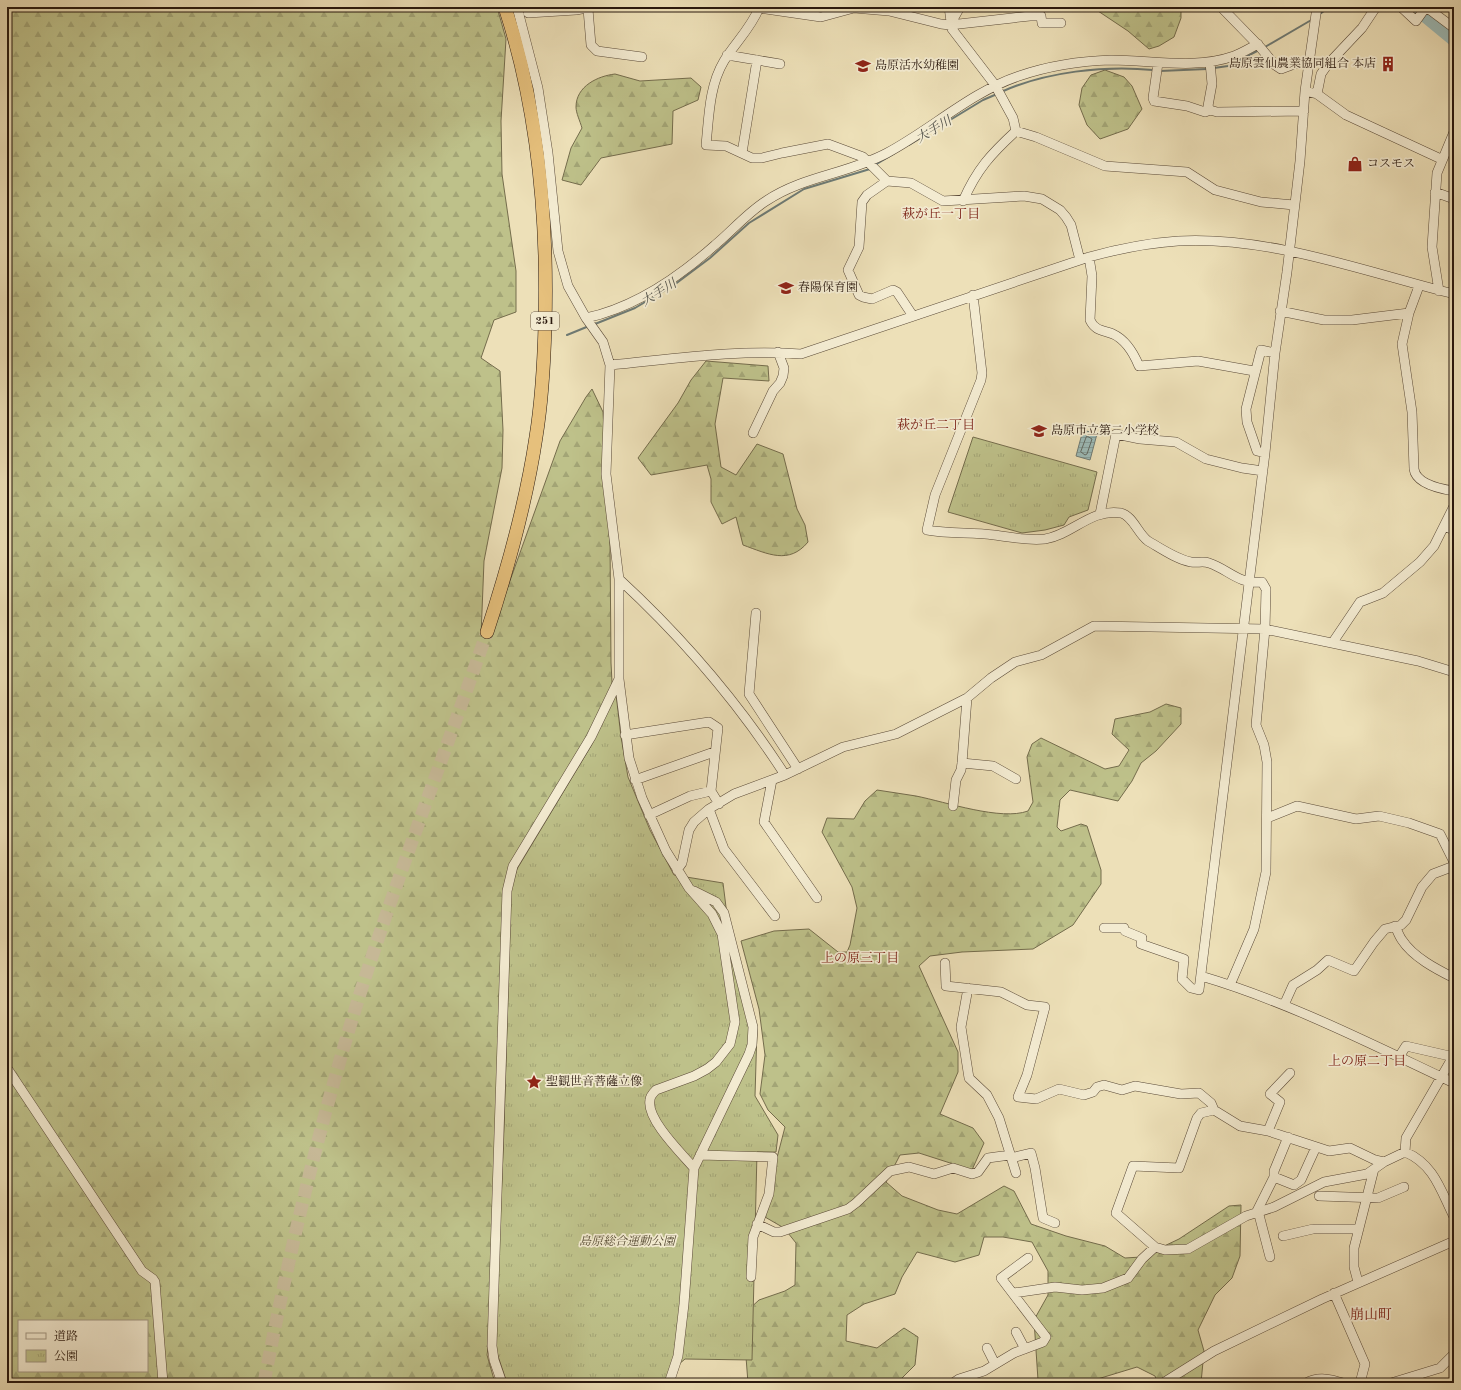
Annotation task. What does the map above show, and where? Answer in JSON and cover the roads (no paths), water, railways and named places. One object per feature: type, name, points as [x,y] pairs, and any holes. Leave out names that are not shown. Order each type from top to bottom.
[{"type":"highway","name":"251","points":[[487,632],[515,544],[526,493],[537,435],[544,360],[545,234],[540,179],[524,76],[505,7]]},
{"type":"street","points":[[517,7],[538,88],[548,153],[558,251],[568,286],[587,320],[603,342],[610,365],[606,474],[619,579],[619,679],[625,735],[635,780],[649,815],[677,870],[689,888],[712,914],[722,934],[735,1022],[730,1044],[716,1062],[694,1076],[656,1090],[649,1101],[650,1108],[657,1122],[694,1168]]},
{"type":"street","points":[[887,181],[856,153],[828,144],[762,158],[752,158],[726,146],[706,145],[709,113],[716,77],[728,55],[750,26],[759,7],[821,17],[854,8],[890,11],[940,24],[950,25],[1030,16],[1041,16],[1042,23],[1061,23]]},
{"type":"street","points":[[949,7],[950,25],[955,34],[998,89],[1014,118],[1016,130]]},
{"type":"street","points":[[950,25],[960,7]]},
{"type":"street","points":[[1221,7],[1261,48],[1275,65],[1281,69],[1297,63],[1309,64]]},
{"type":"street","points":[[1104,928],[1124,928],[1125,931],[1142,938],[1141,944],[1184,959],[1182,979],[1191,988],[1199,990],[1263,471],[1275,353],[1289,251],[1305,91],[1316,7]]},
{"type":"street","points":[[1317,94],[1321,74],[1328,64],[1362,28],[1376,7]]},
{"type":"street","points":[[1401,7],[1416,21],[1426,8],[1454,28]]},
{"type":"street","points":[[528,13],[590,8],[591,45],[598,51],[642,57]]},
{"type":"street","points":[[587,320],[608,313],[670,280],[714,246],[765,201],[788,188],[804,181],[871,165],[887,153],[1022,75],[1066,65],[1111,60],[1157,68],[1183,64],[1210,67],[1234,56],[1261,48]]},
{"type":"street","points":[[728,55],[780,64]]},
{"type":"street","points":[[742,153],[757,60]]},
{"type":"street","points":[[1210,67],[1211,92],[1208,106],[1210,110]]},
{"type":"street","points":[[1157,68],[1153,98],[1154,101],[1187,106],[1205,112],[1210,110],[1217,112],[1304,111]]},
{"type":"street","points":[[1305,91],[1317,94],[1346,115],[1441,159]]},
{"type":"street","points":[[963,202],[975,174],[1016,130]]},
{"type":"street","points":[[1016,130],[1105,166],[1187,172],[1215,190],[1261,202],[1294,205]]},
{"type":"street","points":[[1439,291],[1432,247],[1436,173],[1454,132]]},
{"type":"street","points":[[913,316],[897,292],[893,290],[872,299],[863,298],[859,294],[848,274],[849,266],[859,247],[862,202],[867,195],[887,181],[910,183],[943,201],[963,202],[1033,196],[1046,201],[1060,210],[1071,225],[1092,276],[1090,320],[1092,326],[1097,330],[1113,334],[1122,340],[1134,355],[1140,366],[1198,361],[1254,371]]},
{"type":"street","points":[[1435,192],[1454,199]]},
{"type":"street","points":[[610,365],[733,354],[778,352],[801,354],[1085,259],[1133,247],[1178,242],[1229,242],[1289,251],[1454,294]]},
{"type":"street","points":[[1419,286],[1409,314],[1402,344],[1412,412],[1414,473],[1418,478],[1428,484],[1454,491]]},
{"type":"street","points":[[974,295],[982,373],[981,380],[935,495],[927,530],[994,535],[1028,540],[1046,539],[1063,534],[1078,523],[1100,514],[1122,514],[1128,517],[1147,540],[1178,558],[1194,562],[1210,563],[1223,571],[1249,582],[1262,582],[1266,590],[1265,629],[1256,725],[1264,745],[1267,762],[1266,872],[1254,929],[1230,985]]},
{"type":"street","points":[[1280,311],[1324,320],[1352,320],[1409,314]]},
{"type":"street","points":[[1265,453],[1257,451],[1246,414],[1247,402],[1254,371],[1261,350],[1275,353]]},
{"type":"street","points":[[753,433],[772,391],[784,376],[784,368],[778,352]]},
{"type":"street","points":[[1100,514],[1114,436],[1117,433],[1140,439],[1176,442],[1206,459],[1242,468],[1263,471]]},
{"type":"street","points":[[1333,642],[1360,602],[1383,594],[1420,562],[1434,546],[1454,506]]},
{"type":"street","points":[[1444,526],[1454,530]]},
{"type":"street","points":[[619,579],[660,617],[724,688],[757,732],[785,775]]},
{"type":"street","points":[[756,613],[749,694],[798,769]]},
{"type":"street","points":[[677,870],[682,863],[689,830],[694,822],[709,809],[734,794],[785,775],[843,747],[896,734],[967,698],[991,678],[1015,662],[1042,655],[1094,626],[1265,629],[1418,661],[1454,672]]},
{"type":"street","points":[[502,1383],[494,1360],[492,1346],[507,890],[513,866],[591,737],[619,679]]},
{"type":"street","points":[[953,806],[956,780],[961,770],[962,763],[967,698]]},
{"type":"street","points":[[625,735],[709,722],[718,728],[714,752],[711,791],[719,804]]},
{"type":"street","points":[[635,780],[714,752]]},
{"type":"street","points":[[962,763],[993,766],[1016,779]]},
{"type":"street","points":[[772,780],[764,822],[816,898]]},
{"type":"street","points":[[649,815],[690,796],[711,791]]},
{"type":"street","points":[[1267,818],[1296,806],[1356,818],[1379,816],[1409,823],[1440,834],[1454,862]]},
{"type":"street","points":[[709,809],[724,849],[775,916]]},
{"type":"street","points":[[1284,1005],[1293,985],[1317,970],[1328,960],[1354,971],[1385,929],[1401,924],[1406,920],[1422,887],[1434,874],[1454,866]]},
{"type":"street","points":[[669,1383],[678,1356],[684,1304],[694,1168],[749,1054],[752,1045],[753,1027],[722,909],[716,902],[689,888]]},
{"type":"street","points":[[1395,926],[1402,941],[1414,953],[1427,963],[1454,978]]},
{"type":"street","points":[[945,963],[946,986],[1000,992],[1027,1004],[1045,1007],[1027,1075],[1018,1097],[1036,1099],[1059,1089],[1084,1096],[1093,1092],[1097,1087],[1104,1085],[1122,1090],[1135,1086],[1181,1094],[1199,1093],[1211,1103],[1214,1110],[1240,1126],[1268,1131],[1329,1152],[1350,1148],[1374,1160],[1384,1162]]},
{"type":"street","points":[[1201,976],[1284,1005],[1454,1083]]},
{"type":"street","points":[[968,988],[961,1027],[969,1078],[987,1095],[998,1118],[1016,1173]]},
{"type":"street","points":[[1399,1057],[1406,1046],[1453,1056],[1406,1138],[1405,1152]]},
{"type":"street","points":[[7,1068],[142,1271],[155,1282],[163,1383]]},
{"type":"street","points":[[1268,1131],[1280,1102],[1270,1094],[1290,1073]]},
{"type":"street","points":[[1214,1110],[1201,1113],[1197,1118],[1179,1168],[1133,1166],[1116,1213],[1155,1247],[1165,1250],[1188,1250],[1232,1222],[1258,1211],[1274,1207],[1324,1182],[1367,1174],[1384,1162],[1405,1152],[1416,1157],[1434,1174],[1454,1217]]},
{"type":"street","points":[[1270,1257],[1258,1211],[1274,1177],[1274,1171],[1288,1137]]},
{"type":"street","points":[[1274,1177],[1294,1185],[1301,1180],[1316,1147]]},
{"type":"street","points":[[757,1224],[774,1232],[780,1232],[848,1209],[885,1175],[895,1169],[909,1167],[934,1174],[953,1168],[972,1174],[978,1172],[988,1158],[1031,1152],[1044,1218],[1055,1222]]},
{"type":"street","points":[[700,1155],[773,1157],[771,1187],[753,1237],[751,1277]]},
{"type":"street","points":[[1358,1282],[1354,1267],[1354,1248],[1374,1169]]},
{"type":"street","points":[[1319,1196],[1378,1198],[1404,1187]]},
{"type":"street","points":[[1283,1236],[1312,1229],[1359,1229]]},
{"type":"street","points":[[1163,1383],[1214,1352],[1334,1293],[1454,1241]]},
{"type":"street","points":[[1014,1293],[1050,1288],[1082,1290],[1103,1288],[1128,1278],[1142,1258],[1155,1247]]},
{"type":"street","points":[[953,1383],[959,1379],[984,1371],[1025,1349],[1043,1342],[1046,1337],[1014,1293],[1001,1278],[1028,1258]]},
{"type":"street","points":[[1334,1293],[1365,1364],[1360,1383]]},
{"type":"street","points":[[1016,1332],[1025,1349]]},
{"type":"street","points":[[987,1348],[995,1364]]},
{"type":"street","points":[[1391,1383],[1440,1368],[1454,1354]]},
{"type":"street","points":[[1306,1383],[1311,1380],[1329,1378],[1343,1383]]},
{"type":"water","points":[[1083,430],[1097,434],[1090,460],[1076,456]]},
{"type":"waterway","name":"大手川","points":[[1320,14],[1329,7]]},
{"type":"waterway","name":"大手川","points":[[1414,7],[1454,40]]},
{"type":"waterway","name":"大手川","points":[[1265,47],[1313,19]]},
{"type":"waterway","name":"大手川","points":[[1214,68],[1228,66],[1259,50]]},
{"type":"waterway","name":"大手川","points":[[1001,92],[1037,79],[1095,69],[1153,70]]},
{"type":"waterway","name":"大手川","points":[[1160,71],[1207,69]]},
{"type":"waterway","name":"大手川","points":[[909,145],[983,100],[997,94]]},
{"type":"waterway","name":"大手川","points":[[875,165],[895,153]]},
{"type":"waterway","name":"大手川","points":[[595,324],[635,308],[674,285],[710,258],[749,223],[804,189],[870,169]]},
{"type":"waterway","name":"大手川","points":[[567,335],[589,326]]},
{"type":"tunnel","points":[[264,1383],[296,1231],[334,1080],[364,981],[394,893],[487,632]]},
{"type":"place","name":"島原雲仙農業協同組合 本店","points":[[1388,64]]},
{"type":"place","name":"島原活水幼稚園","points":[[863,66]]},
{"type":"place","name":"コスモス","points":[[1355,164]]},
{"type":"place","name":"春陽保育園","points":[[786,288]]},
{"type":"place","name":"島原市立第二小学校","points":[[1039,431]]},
{"type":"place","name":"聖観世音菩薩立像","points":[[534,1082]]},
{"type":"district","name":"萩が丘一丁目","points":[[941,214]]},
{"type":"district","name":"萩が丘二丁目","points":[[936,425]]},
{"type":"district","name":"上の原三丁目","points":[[860,958]]},
{"type":"district","name":"上の原二丁目","points":[[1367,1061]]},
{"type":"district","name":"崩山町","points":[[1371,1315]]},
{"type":"park label","name":"島原総合運動公園","points":[[627,1242]]}]
